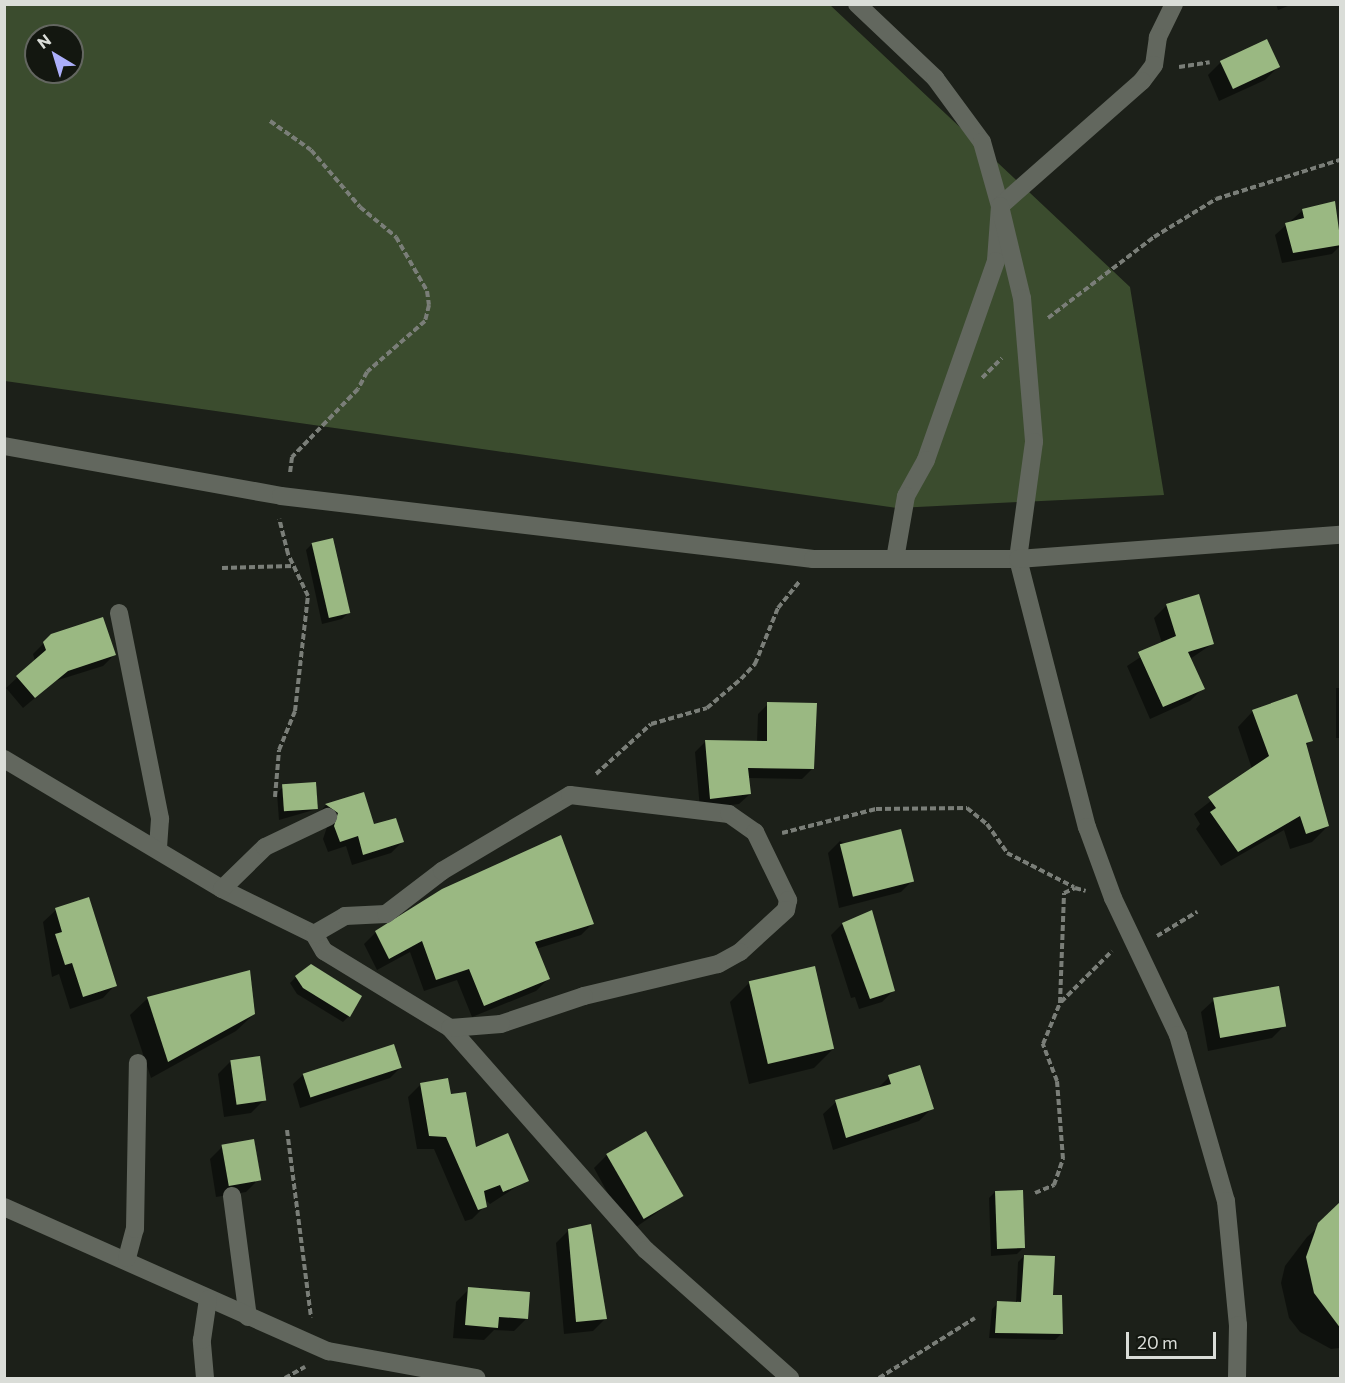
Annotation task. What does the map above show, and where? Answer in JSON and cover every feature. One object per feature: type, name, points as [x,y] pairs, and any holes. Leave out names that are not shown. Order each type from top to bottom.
[{"type":"street","points":[[857,4],[935,78],[982,142],[1016,261],[1027,334],[1025,382],[1034,442],[1018,559],[1071,776],[1113,898],[1178,1035],[1226,1201],[1238,1325],[1237,1378]]},
{"type":"street","points":[[895,559],[906,496],[926,460],[996,261],[1000,206],[1154,65],[1158,37],[1174,4]]},
{"type":"street","points":[[4,446],[281,496],[813,559],[1018,559],[1341,535]]},
{"type":"street","points":[[118,613],[160,819],[158,849]]},
{"type":"street","points":[[4,759],[222,889],[314,934],[324,951],[450,1028],[646,1250],[790,1378]]},
{"type":"street","points":[[314,934],[345,916],[386,914],[442,871],[570,795],[729,814],[755,832],[788,900],[786,910],[740,952],[718,963],[501,1024],[450,1028]]},
{"type":"street","points":[[222,889],[265,847],[328,817]]},
{"type":"street","points":[[127,1258],[135,1229],[138,1063]]},
{"type":"street","points":[[232,1196],[248,1317]]},
{"type":"street","points":[[4,1207],[127,1258],[208,1299],[308,1342],[477,1378]]},
{"type":"street","points":[[205,1378],[201,1341],[208,1299]]},
{"type":"path","points":[[1154,65],[1210,62]]},
{"type":"path","points":[[270,121],[311,150],[360,207],[396,237],[427,291],[429,305],[425,321],[367,372],[344,405],[292,457],[281,496],[278,525],[293,566],[308,596],[307,631],[296,711],[276,768],[275,797]]},
{"type":"path","points":[[973,386],[1027,334],[1154,237],[1215,199],[1341,160]]},
{"type":"path","points":[[570,795],[651,724],[707,708],[741,679],[755,664],[778,608],[813,559]]},
{"type":"path","points":[[222,568],[293,566]]},
{"type":"path","points":[[755,832],[791,832],[876,809],[967,808],[987,824],[1007,852],[1075,888],[1113,898]]},
{"type":"path","points":[[1035,1193],[1054,1185],[1063,1160],[1057,1081],[1043,1044],[1060,1003],[1064,893],[1075,888]]},
{"type":"path","points":[[287,1130],[313,1325],[308,1342]]},
{"type":"path","points":[[879,1378],[975,1318]]},
{"type":"green space","points":[[5,5],[830,5],[1130,287],[1164,495],[897,508],[5,381]]},
{"type":"building","points":[[1267,39],[1280,67],[1233,89],[1220,61]]},
{"type":"building","points":[[1335,201],[1341,245],[1293,253],[1285,223],[1304,218],[1302,209]]},
{"type":"building","points":[[333,538],[350,613],[329,618],[312,543]]},
{"type":"building","points":[[1199,594],[1214,644],[1188,652],[1205,689],[1163,707],[1138,652],[1176,636],[1166,604]]},
{"type":"building","points":[[103,617],[116,655],[68,671],[35,698],[16,676],[46,650],[43,642],[51,634]]},
{"type":"building","points":[[1297,694],[1313,741],[1306,743],[1329,826],[1306,834],[1300,816],[1238,852],[1210,812],[1216,808],[1208,797],[1269,756],[1252,710]]},
{"type":"building","points":[[767,702],[817,703],[814,769],[748,768],[751,794],[710,799],[705,740],[767,741]]},
{"type":"building","points":[[316,782],[318,809],[284,811],[282,784]]},
{"type":"building","points":[[364,792],[374,824],[396,818],[404,842],[363,855],[358,836],[340,842],[334,826],[338,813],[325,804]]},
{"type":"building","points":[[901,829],[914,881],[853,897],[840,844]]},
{"type":"building","points":[[561,835],[594,924],[535,942],[550,979],[484,1006],[469,969],[436,980],[422,941],[389,959],[375,931],[442,889]]},
{"type":"building","points":[[89,897],[117,986],[83,997],[72,963],[65,965],[55,934],[62,932],[55,908]]},
{"type":"building","points":[[872,910],[895,991],[870,999],[842,923]]},
{"type":"building","points":[[311,964],[362,996],[350,1017],[303,988],[295,976]]},
{"type":"building","points":[[815,966],[834,1049],[768,1064],[749,981]]},
{"type":"building","points":[[250,970],[255,1014],[168,1062],[147,997]]},
{"type":"building","points":[[1279,986],[1286,1026],[1220,1038],[1213,998]]},
{"type":"building","points":[[394,1044],[402,1068],[310,1097],[303,1074]]},
{"type":"building","points":[[260,1056],[266,1101],[237,1105],[230,1060]]},
{"type":"building","points":[[920,1065],[934,1109],[846,1138],[835,1100],[891,1084],[888,1075]]},
{"type":"building","points":[[448,1078],[451,1094],[466,1092],[476,1147],[508,1133],[529,1181],[503,1192],[500,1185],[484,1191],[487,1207],[478,1210],[446,1137],[429,1136],[420,1083]]},
{"type":"building","points":[[646,1131],[684,1196],[644,1219],[606,1154]]},
{"type":"building","points":[[254,1139],[261,1180],[229,1186],[222,1145]]},
{"type":"building","points":[[1023,1190],[1025,1248],[997,1249],[995,1191]]},
{"type":"building","points":[[1341,1201],[1341,1329],[1314,1293],[1306,1257],[1318,1223]]},
{"type":"building","points":[[591,1224],[607,1319],[576,1322],[568,1229]]},
{"type":"building","points":[[1024,1255],[1055,1256],[1053,1295],[1062,1295],[1063,1334],[995,1333],[997,1301],[1021,1302]]},
{"type":"building","points":[[468,1287],[530,1292],[528,1319],[499,1317],[498,1328],[465,1325]]}]
